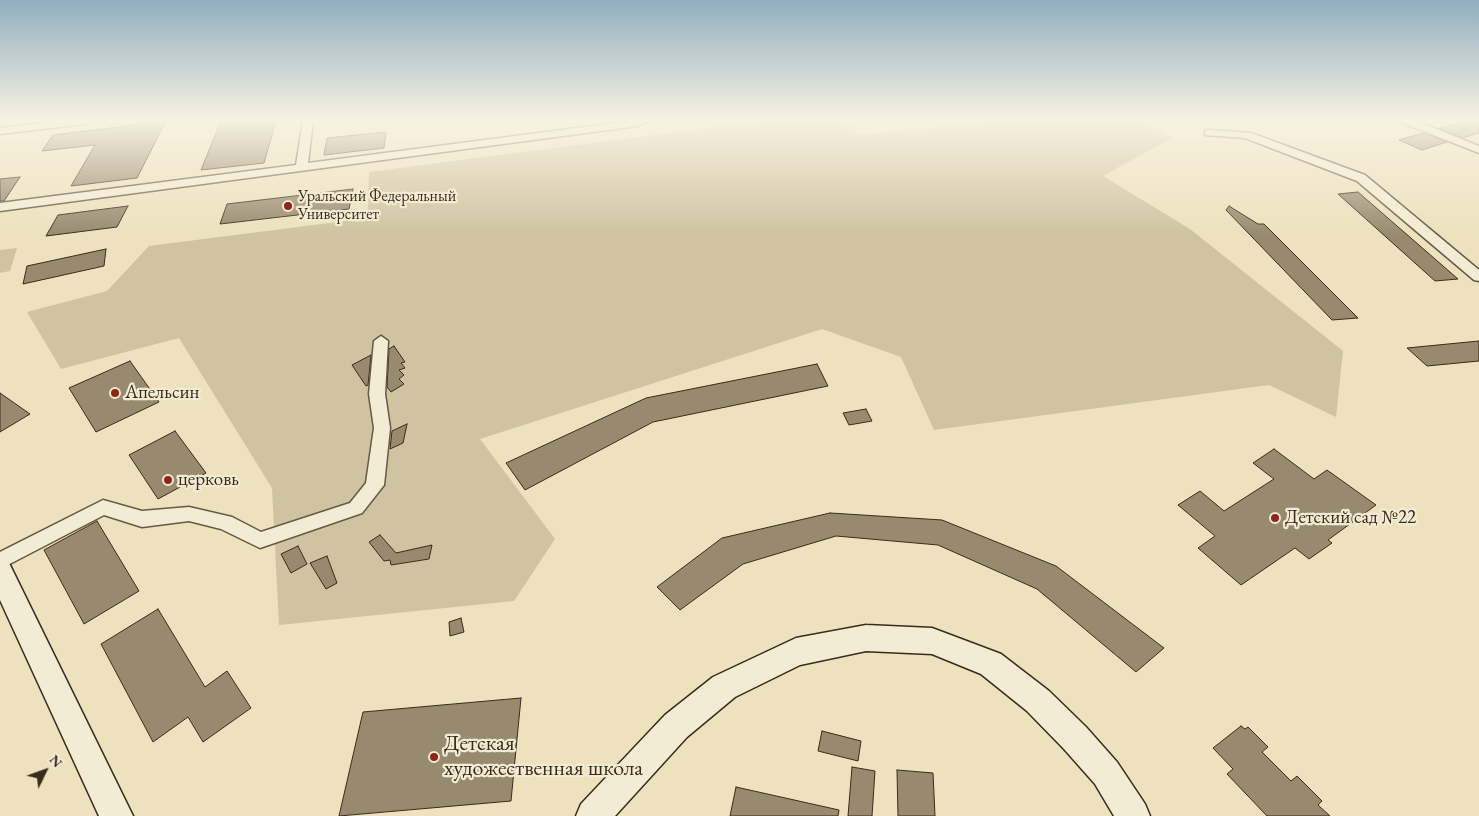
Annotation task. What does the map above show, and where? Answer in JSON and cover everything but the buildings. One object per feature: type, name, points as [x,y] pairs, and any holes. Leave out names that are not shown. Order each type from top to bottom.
[{"type":"street","points":[[301,168],[302,159]]},
{"type":"street","points":[[0,207],[369,159]]},
{"type":"street","points":[[1312,159],[1361,178],[1479,277]]},
{"type":"street","points":[[0,561],[103,506],[142,519],[190,514],[225,522],[260,540],[356,508],[376,485],[382,428],[377,394],[381,341]]},
{"type":"street","points":[[0,571],[116,816]]},
{"type":"street","points":[[593,816],[676,726],[724,688],[796,652],[866,638],[932,641],[991,664],[1038,701],[1074,738],[1106,773],[1132,816]]},
{"type":"shaded area","points":[[468,159],[1134,159],[1103,176],[1190,229],[1343,351],[1336,417],[1269,385],[934,430],[901,357],[822,329],[480,439],[555,539],[514,601],[279,625],[272,488],[179,338],[61,369],[27,312],[107,291],[149,246],[368,218],[369,172]]},
{"type":"shaded area","points":[[17,248],[10,271],[0,273],[0,250]]},
{"type":"place","name":"Уральский Федеральный Университет","points":[[288,206]]},
{"type":"place","name":"Апельсин","points":[[115,393]]},
{"type":"place","name":"церковь","points":[[168,480]]},
{"type":"place","name":"Детский сад №22","points":[[1275,518]]},
{"type":"place","name":"Детская художественная школа","points":[[434,757]]}]
